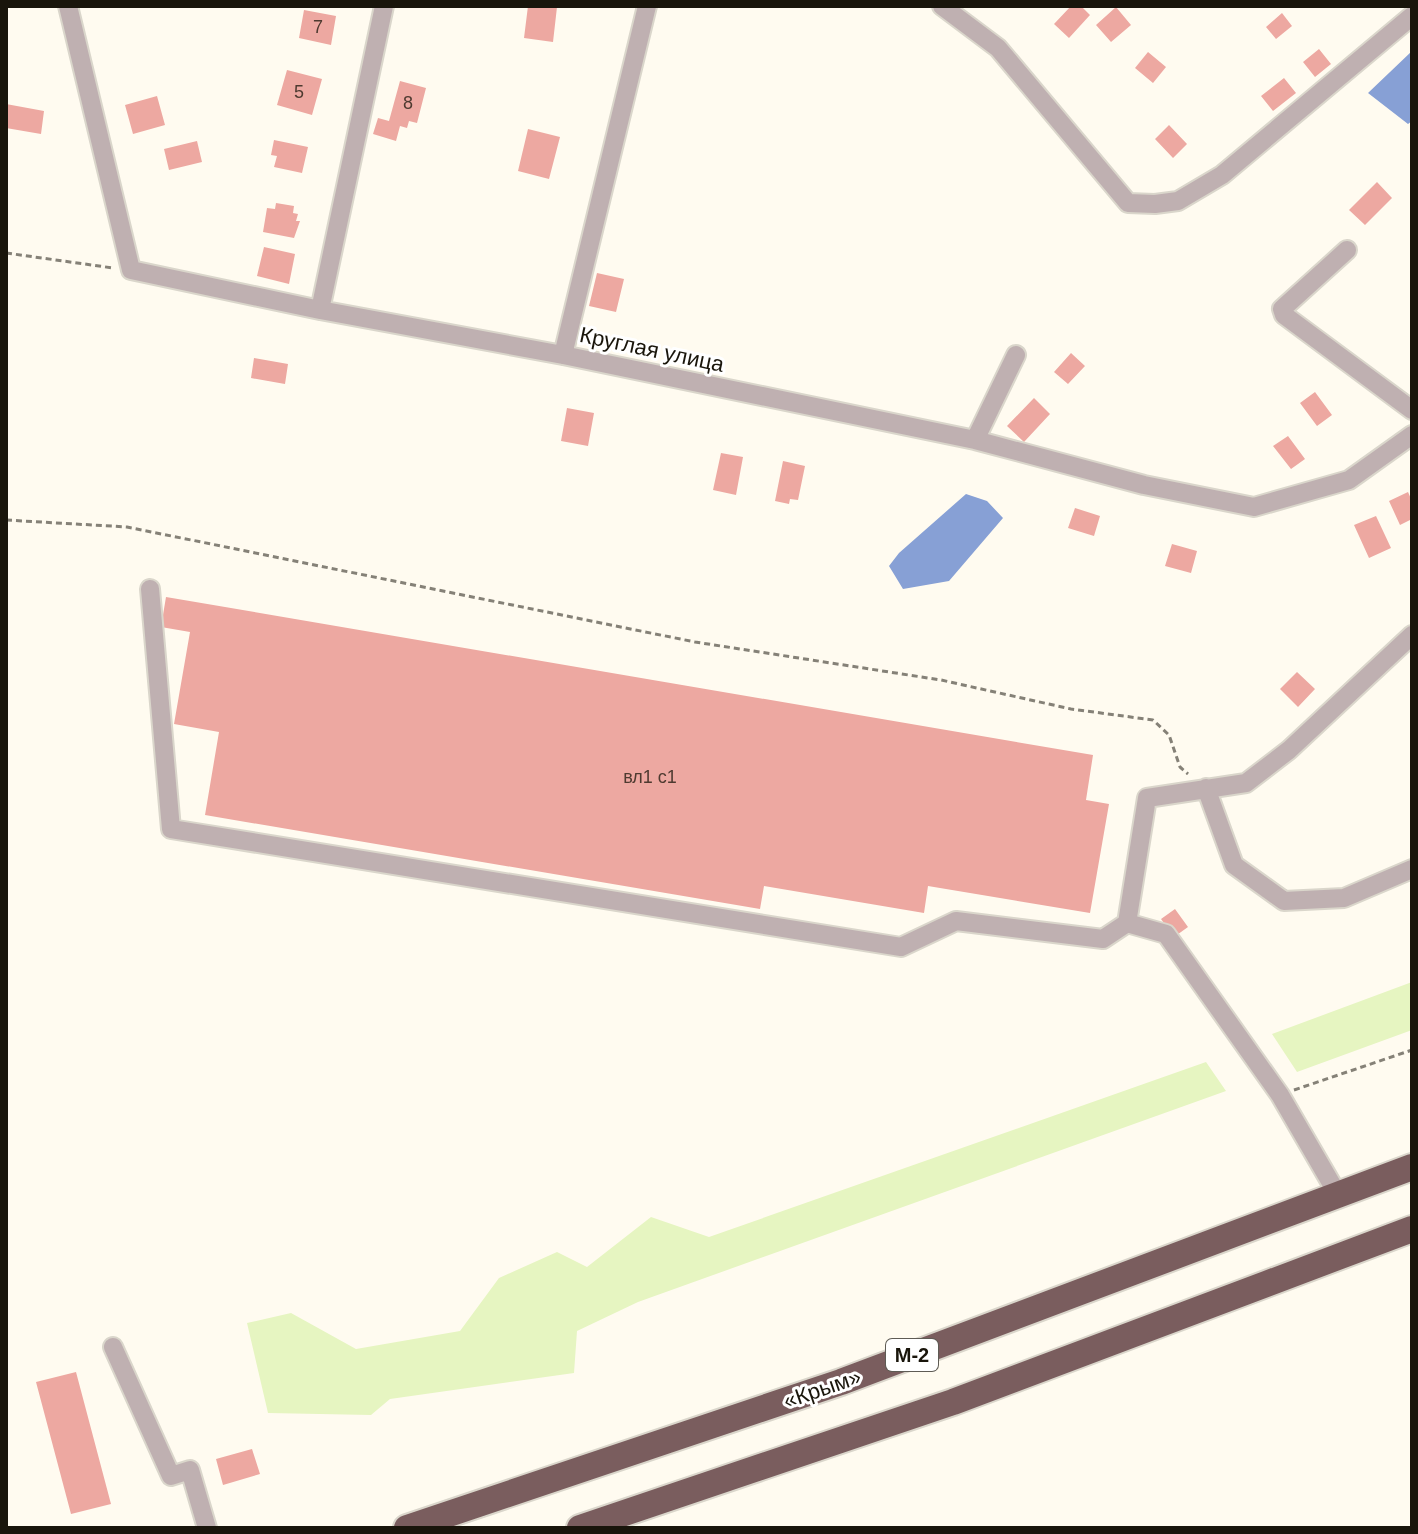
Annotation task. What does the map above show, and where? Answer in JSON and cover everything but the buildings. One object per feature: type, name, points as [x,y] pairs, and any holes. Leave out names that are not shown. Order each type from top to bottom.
[{"type":"highway","name":"«Крым»","points":[[407,1528],[841,1382],[1412,1167]]},
{"type":"highway","points":[[580,1528],[953,1402],[1412,1229]]},
{"type":"street","points":[[68,6],[131,270]]},
{"type":"street","points":[[320,310],[384,6]]},
{"type":"street","points":[[563,355],[647,6]]},
{"type":"street","points":[[942,6],[998,48],[1128,203],[1155,204],[1178,201],[1222,175],[1412,16]]},
{"type":"street","points":[[1347,250],[1282,309],[1284,315],[1412,410]]},
{"type":"street","name":"Круглая улица","points":[[131,270],[975,440],[1144,485],[1254,507],[1349,480],[1412,435]]},
{"type":"street","points":[[975,440],[1016,355]]},
{"type":"street","points":[[150,589],[171,829],[901,947],[956,921],[1103,939],[1127,923],[1147,798],[1246,783],[1289,750],[1412,635]]},
{"type":"street","points":[[1206,788],[1234,865],[1284,901],[1344,898],[1412,869]]},
{"type":"street","points":[[1127,923],[1166,934],[1280,1095],[1338,1195]]},
{"type":"street","points":[[113,1347],[171,1476],[190,1470],[207,1528]]},
{"type":"path","points":[[6,253],[131,270]]},
{"type":"path","points":[[6,520],[127,527],[695,642],[941,680],[1071,709],[1153,720],[1169,735],[1180,767],[1206,788]]},
{"type":"path","points":[[1280,1095],[1412,1050]]},
{"type":"green space","points":[[1412,982],[1412,1030],[1297,1072],[1272,1034]]},
{"type":"green space","points":[[1206,1062],[1226,1091],[638,1302],[577,1331],[574,1373],[390,1399],[371,1415],[268,1413],[247,1323],[291,1313],[356,1349],[460,1331],[499,1278],[557,1252],[587,1267],[651,1217],[709,1237]]},
{"type":"water","points":[[1412,51],[1412,121],[1408,124],[1368,93]]},
{"type":"water","points":[[966,494],[987,501],[1003,518],[949,581],[903,589],[889,566],[899,553]]}]
